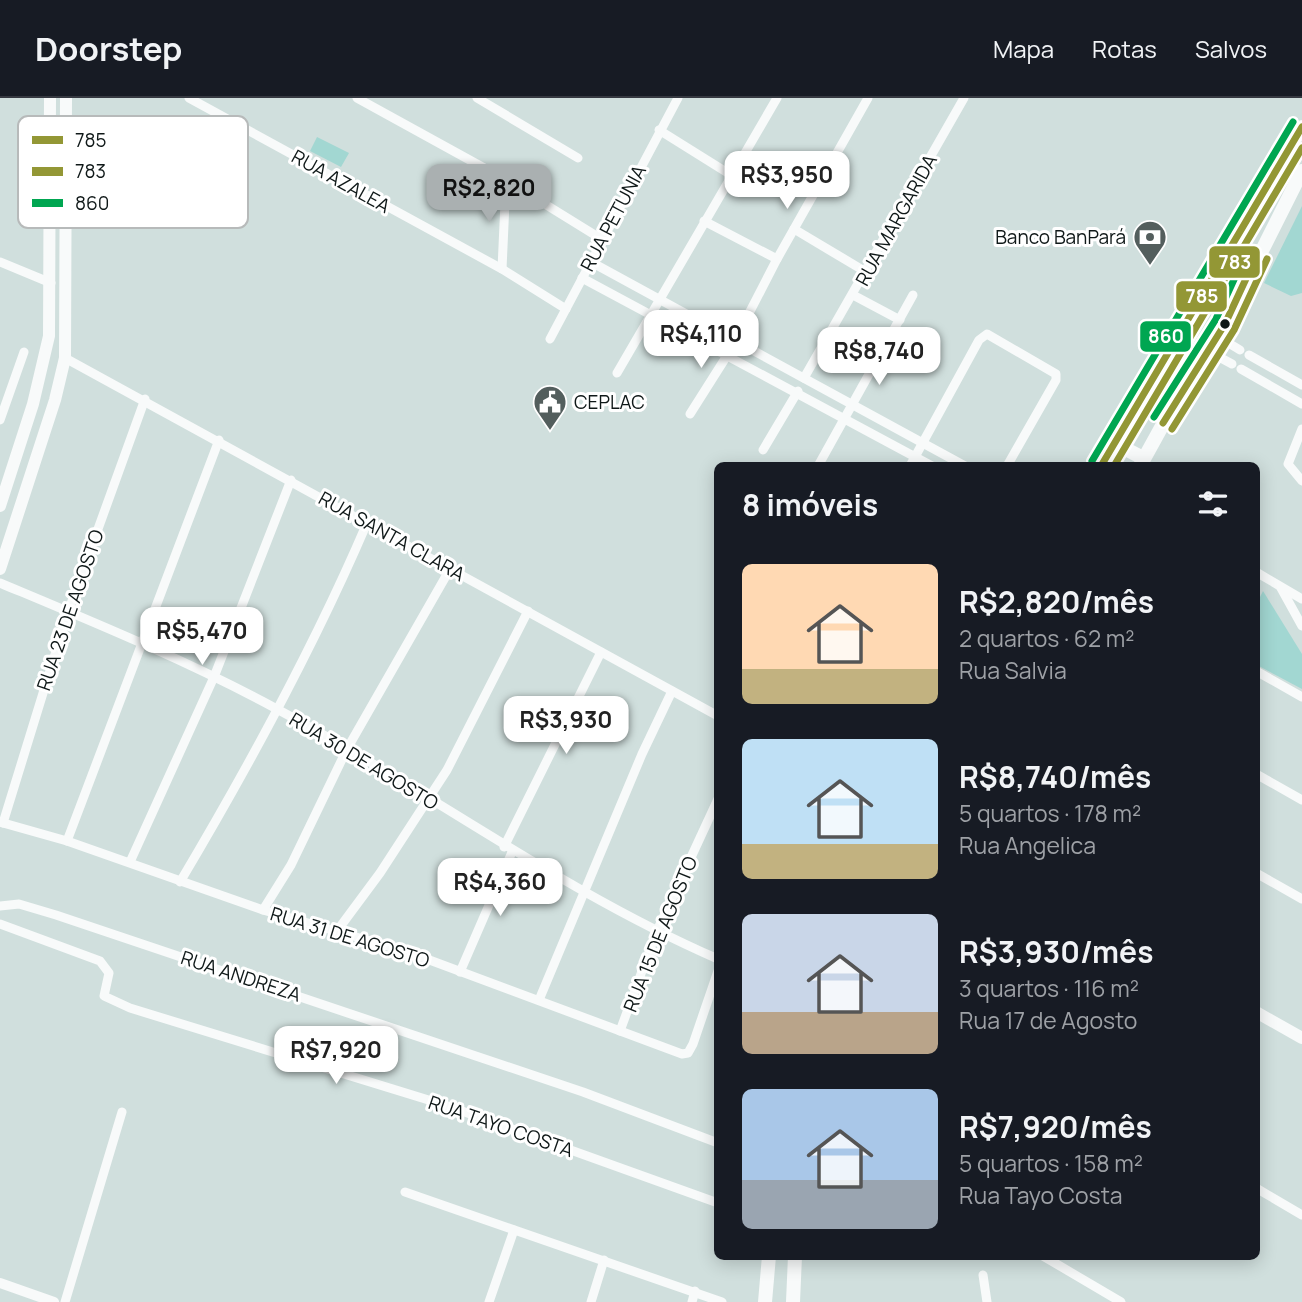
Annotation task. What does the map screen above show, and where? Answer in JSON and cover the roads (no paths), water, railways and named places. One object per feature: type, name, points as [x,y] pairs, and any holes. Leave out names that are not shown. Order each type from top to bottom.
[{"type":"main road","points":[[50,98],[50,116]]},
{"type":"main road","points":[[66,98],[66,116]]},
{"type":"main road","points":[[1103,462],[1302,127]]},
{"type":"main road","points":[[1114,443],[1141,462],[1183,388],[1217,336],[1302,172]]},
{"type":"main road","points":[[0,506],[46,360],[51,283],[51,228]]},
{"type":"main road","points":[[0,569],[55,400],[65,358],[66,228]]},
{"type":"main road","points":[[1260,1014],[1302,1038]]},
{"type":"main road","points":[[765,1302],[769,1260]]},
{"type":"main road","points":[[793,1302],[795,1260]]},
{"type":"street","name":"RUA AZALEA","points":[[189,98],[222,116]]},
{"type":"street","points":[[358,98],[506,180],[603,240]]},
{"type":"street","points":[[477,98],[578,158]]},
{"type":"street","name":"RUA PETUNIA","points":[[550,340],[678,98]]},
{"type":"street","points":[[617,373],[658,298],[777,98]]},
{"type":"street","points":[[690,414],[736,341],[777,259],[869,98]]},
{"type":"street","name":"RUA MARGARIDA","points":[[804,377],[964,98]]},
{"type":"street","name":"RUA AZALEA","points":[[248,130],[502,270],[566,309]]},
{"type":"street","points":[[659,130],[731,175]]},
{"type":"street","points":[[502,270],[506,180]]},
{"type":"street","points":[[704,220],[777,259]]},
{"type":"street","points":[[794,229],[866,272]]},
{"type":"street","points":[[0,262],[37,280],[51,283]]},
{"type":"street","points":[[591,262],[958,462]]},
{"type":"street","points":[[582,278],[651,312],[926,462]]},
{"type":"street","points":[[853,295],[900,320]]},
{"type":"street","points":[[820,462],[914,295]]},
{"type":"street","points":[[912,462],[984,334],[993,335],[1053,369],[1056,380],[1009,462]]},
{"type":"street","points":[[1217,336],[1302,385]]},
{"type":"street","points":[[1208,351],[1302,404]]},
{"type":"street","points":[[0,420],[24,352]]},
{"type":"street","name":"RUA SANTA CLARA","points":[[65,358],[219,440],[714,714]]},
{"type":"street","points":[[1251,375],[1256,373],[1261,362]]},
{"type":"street","points":[[763,450],[798,391]]},
{"type":"street","name":"RUA 23 DE AGOSTO","points":[[1,822],[68,612],[145,400]]},
{"type":"street","points":[[1302,429],[1288,464],[1302,481]]},
{"type":"street","points":[[67,841],[219,440]]},
{"type":"street","points":[[130,862],[214,677],[291,480]]},
{"type":"street","points":[[180,882],[221,814],[331,602],[367,523]]},
{"type":"street","points":[[263,911],[290,865],[346,749],[450,569]]},
{"type":"street","points":[[1260,574],[1302,599]]},
{"type":"street","name":"RUA 30 DE AGOSTO","points":[[0,583],[141,641],[276,708],[508,849],[656,933],[714,957]]},
{"type":"street","points":[[1280,586],[1302,626]]},
{"type":"street","points":[[337,931],[428,799],[472,726],[528,611]]},
{"type":"street","points":[[460,972],[508,849],[601,652]]},
{"type":"street","points":[[1260,673],[1302,697]]},
{"type":"street","points":[[539,1000],[642,754],[672,691]]},
{"type":"street","points":[[1260,776],[1302,800]]},
{"type":"street","name":"RUA 15 DE AGOSTO","points":[[620,1031],[656,933],[714,808]]},
{"type":"street","name":"RUA 31 DE AGOSTO","points":[[1,822],[130,862],[263,911],[408,952],[682,1054],[688,1053],[693,1045],[714,983]]},
{"type":"street","points":[[1260,875],[1302,899]]},
{"type":"street","name":"RUA ANDREZA","points":[[0,906],[19,904],[56,915],[340,1009],[714,1142]]},
{"type":"street","name":"RUA TAYO COSTA","points":[[0,924],[100,961],[109,973],[104,996],[130,1008],[448,1106],[714,1202]]},
{"type":"street","points":[[65,1302],[122,1112]]},
{"type":"street","points":[[1260,1190],[1302,1215]]},
{"type":"street","points":[[405,1192],[722,1302]]},
{"type":"street","points":[[489,1302],[514,1230]]},
{"type":"street","points":[[590,1302],[604,1260]]},
{"type":"street","points":[[1050,1260],[1121,1302]]},
{"type":"street","points":[[983,1275],[986,1302]]},
{"type":"street","points":[[0,1283],[54,1302]]},
{"type":"street","points":[[692,1302],[695,1291]]},
{"type":"place","name":"Banco BanPará","points":[[1150,267]]},
{"type":"place","name":"CEPLAC","points":[[550,432]]}]
